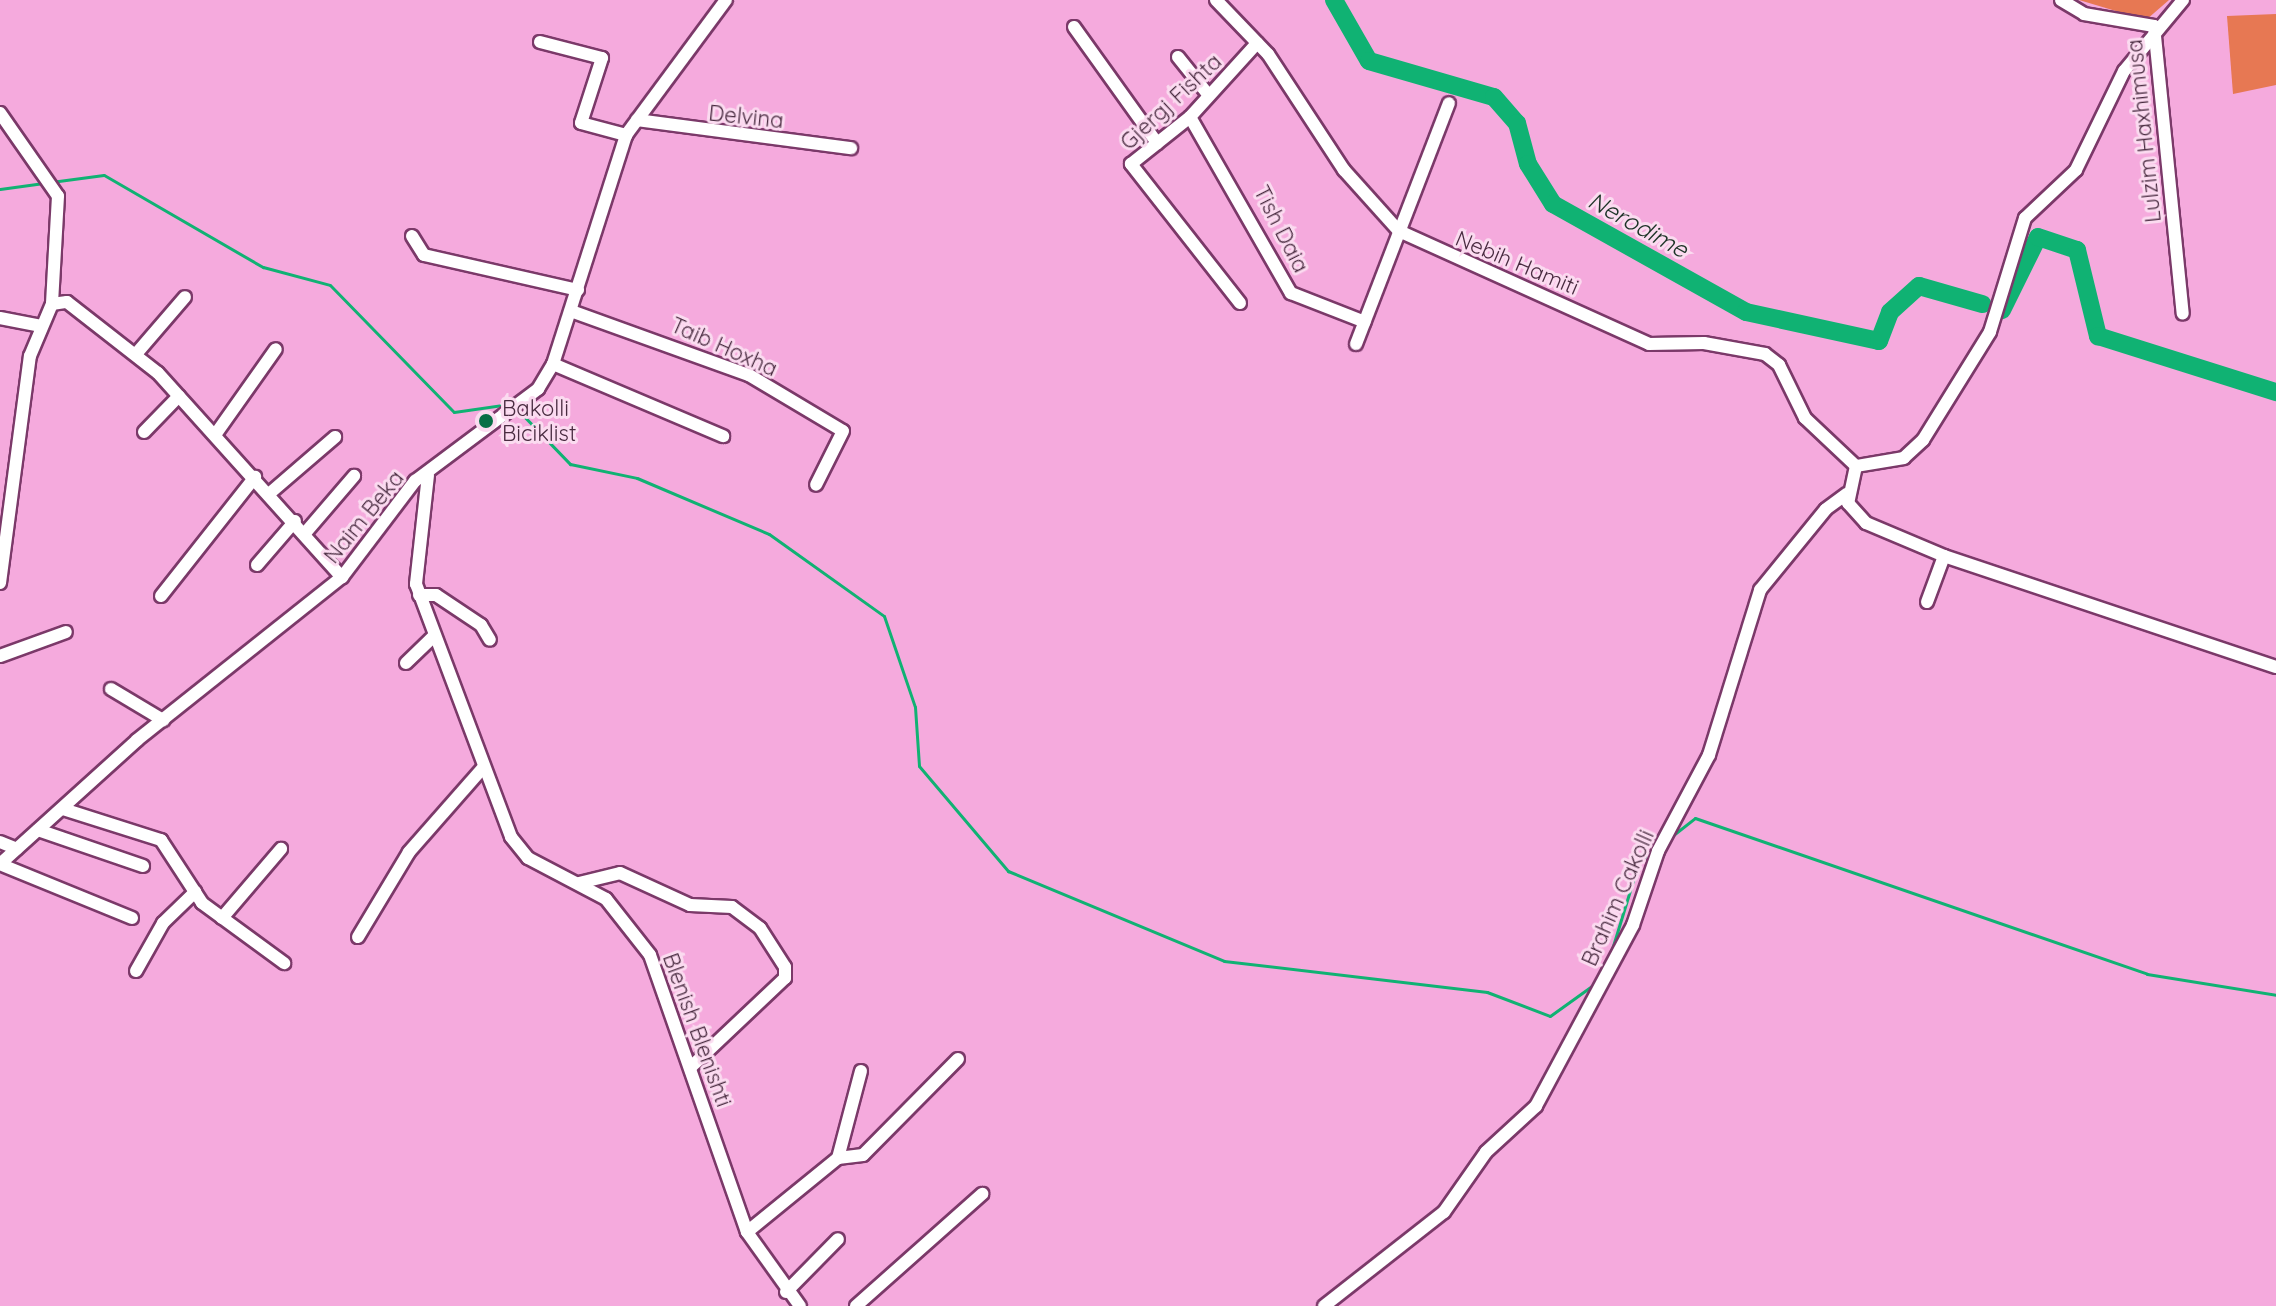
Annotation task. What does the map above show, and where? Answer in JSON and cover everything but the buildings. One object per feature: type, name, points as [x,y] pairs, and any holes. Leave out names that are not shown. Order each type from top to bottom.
[{"type":"street","name":"Naim Beka","points":[[132,918],[0,864],[163,720],[342,577],[415,481],[428,475],[538,389],[553,364],[626,135],[726,0]]},
{"type":"street","name":"Nebih Hamiti","points":[[1216,0],[1257,43],[1344,170],[1399,231],[1649,344],[1704,343],[1765,354],[1779,365],[1805,418],[1856,466]]},
{"type":"street","points":[[2064,1],[2084,14],[2154,26],[2183,0]]},
{"type":"street","name":"Lulzim Haxhimusa","points":[[2154,26],[2183,314]]},
{"type":"street","name":"Lulzim Haxhimusa","points":[[1856,466],[1904,458],[1923,440],[1990,332],[2025,218],[2081,162],[2154,26]]},
{"type":"street","points":[[1074,27],[1157,143]]},
{"type":"street","points":[[540,42],[602,58],[581,123],[626,135]]},
{"type":"street","name":"Gjergj Fishta","points":[[1240,303],[1132,169],[1133,159],[1190,117],[1206,92],[1231,77],[1257,43]]},
{"type":"street","points":[[1178,57],[1206,92]]},
{"type":"street","points":[[1356,344],[1449,103]]},
{"type":"street","points":[[0,113],[54,183],[52,304],[30,356],[0,583]]},
{"type":"street","name":"Tish Daia","points":[[1190,117],[1291,293],[1365,322]]},
{"type":"street","name":"Delvina","points":[[637,120],[851,148]]},
{"type":"street","points":[[412,236],[424,255],[578,290]]},
{"type":"street","points":[[136,354],[185,297]]},
{"type":"street","points":[[52,304],[80,309],[136,354],[270,493],[342,577]]},
{"type":"street","name":"Taib Hoxha","points":[[571,311],[749,375],[843,431],[816,485]]},
{"type":"street","points":[[0,318],[41,326]]},
{"type":"street","points":[[215,435],[276,349]]},
{"type":"street","points":[[553,364],[723,436]]},
{"type":"street","points":[[144,432],[179,396]]},
{"type":"street","points":[[270,493],[335,437]]},
{"type":"street","points":[[1856,466],[1847,494],[1866,523],[1944,556],[2276,667]]},
{"type":"street","name":"Blenish Blenishti","points":[[428,475],[415,544],[419,595],[482,769],[528,858],[606,899],[650,955],[747,1232],[786,1292],[800,1306]]},
{"type":"street","points":[[306,532],[354,476]]},
{"type":"street","points":[[161,596],[255,477]]},
{"type":"street","name":"Brahim Cakolli","points":[[1324,1306],[1444,1212],[1486,1152],[1536,1106],[1633,925],[1658,851],[1709,755],[1751,639],[1760,590],[1826,509],[1847,494]]},
{"type":"street","points":[[257,565],[295,521]]},
{"type":"street","points":[[1927,602],[1944,556]]},
{"type":"street","points":[[419,595],[436,595],[481,625],[490,640]]},
{"type":"street","points":[[0,656],[66,632]]},
{"type":"street","points":[[406,663],[434,636]]},
{"type":"street","points":[[111,689],[163,720]]},
{"type":"street","points":[[358,937],[409,852],[482,769]]},
{"type":"street","points":[[63,809],[161,840],[195,892],[222,918],[284,963]]},
{"type":"street","points":[[38,830],[143,866]]},
{"type":"street","points":[[0,842],[17,849]]},
{"type":"street","points":[[222,918],[281,849]]},
{"type":"street","points":[[579,883],[620,873],[690,905],[732,907],[760,928],[785,967],[785,978],[691,1067]]},
{"type":"street","points":[[136,971],[163,923],[195,892]]},
{"type":"street","points":[[747,1232],[838,1158],[863,1155],[958,1059]]},
{"type":"street","points":[[838,1158],[861,1071]]},
{"type":"street","points":[[856,1306],[982,1194]]},
{"type":"street","points":[[786,1292],[838,1239]]},
{"type":"shaded area","points":[[2079,0],[2169,0],[2146,20]]},
{"type":"shaded area","points":[[2276,14],[2276,85],[2233,94],[2227,16]]},
{"type":"waterway","name":"Nerodime","points":[[1334,0],[1369,61],[1494,97],[1517,123],[1528,164],[1553,204],[1746,312],[1879,341],[1890,312],[1919,286],[1982,304]]},
{"type":"waterway","points":[[51,182],[104,175],[263,267],[330,285],[454,412],[510,404]]},
{"type":"waterway","points":[[0,189],[44,183]]},
{"type":"waterway","name":"Nerodime","points":[[2002,310],[2038,237],[2077,250],[2098,336],[2276,392]]},
{"type":"waterway","points":[[516,408],[570,464],[637,478],[769,534],[884,616],[915,707],[919,766],[1008,871],[1224,961],[1487,992],[1550,1016],[1596,983]]},
{"type":"waterway","points":[[1672,836],[1695,818],[2147,974],[2276,995]]},
{"type":"waterway","points":[[1609,959],[1639,861],[1653,850]]},
{"type":"place","name":"Bakolli Biciklist","points":[[486,421]]}]
